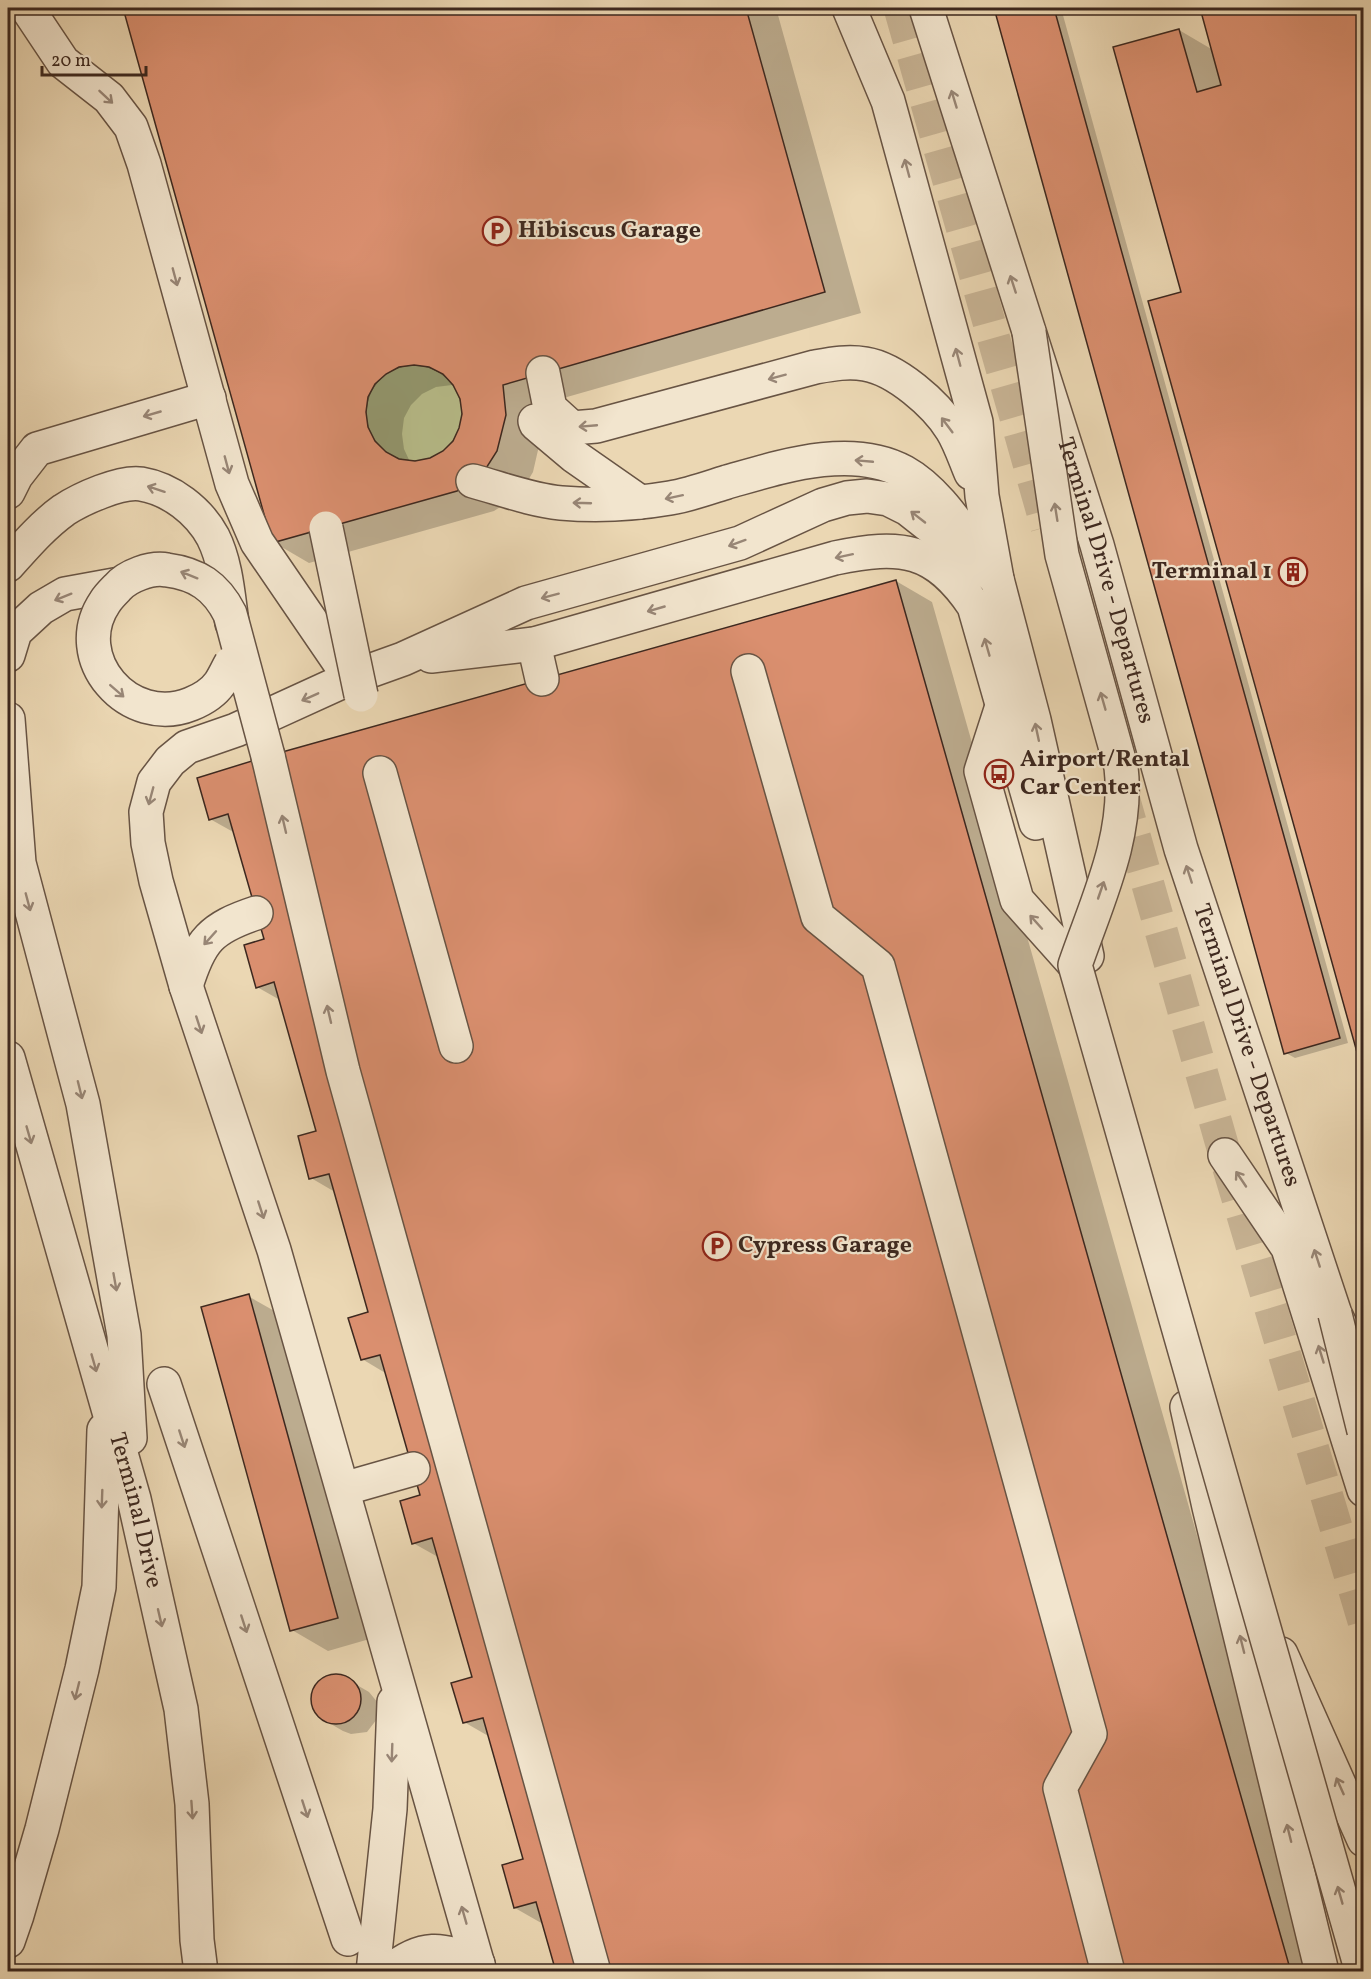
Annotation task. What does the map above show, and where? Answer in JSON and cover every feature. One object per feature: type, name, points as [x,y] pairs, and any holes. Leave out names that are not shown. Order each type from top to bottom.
[{"type":"street","points":[[27,8],[63,62],[110,98],[131,127],[144,164],[232,484],[256,542],[356,687]]},
{"type":"street","points":[[849,8],[888,101],[976,422],[982,496],[997,579],[1037,732],[1209,1507],[1322,1971]]},
{"type":"street","name":"Terminal Drive - Departures","points":[[926,8],[1097,545],[1181,849],[1335,1314],[1364,1431]]},
{"type":"street","points":[[1029,332],[1062,555],[1121,767],[1124,788],[1123,810],[1114,854],[1076,965]]},
{"type":"street","points":[[640,502],[574,456],[536,424],[533,376],[550,408],[572,428],[596,426],[814,367],[843,362],[866,364],[884,369],[933,406],[953,430],[982,496]]},
{"type":"street","points":[[8,492],[16,476],[37,449],[208,398]]},
{"type":"street","points":[[473,481],[520,495],[560,502],[640,502],[673,498],[793,464],[823,459],[880,463],[904,473],[928,491],[962,529],[997,579]]},
{"type":"street","points":[[8,565],[30,540],[63,511],[102,490],[140,484],[169,493],[196,514],[213,538],[224,567],[234,635],[231,663],[219,684],[201,700],[178,710],[151,710],[129,701],[110,685],[98,663],[94,639],[95,625],[104,602],[120,584]]},
{"type":"street","points":[[479,1967],[274,1250],[186,986],[148,843],[146,812],[154,782],[170,761],[187,747],[356,687],[403,659],[526,603],[740,543],[823,505],[847,498],[867,496],[888,500],[908,509],[997,579]]},
{"type":"street","points":[[326,528],[356,687]]},
{"type":"street","points":[[403,659],[534,644],[865,551],[886,550],[927,559],[947,573],[961,588],[974,606],[1003,703],[1362,1971]]},
{"type":"street","points":[[11,644],[41,608],[65,594],[120,584],[142,573],[162,569],[187,573],[208,584],[230,614],[268,756],[343,1071],[594,1971]]},
{"type":"street","points":[[534,644],[543,679]]},
{"type":"street","points":[[748,671],[818,917],[878,966],[884,987],[1090,1734],[1060,1788],[1108,1971]]},
{"type":"street","points":[[8,719],[19,863],[83,1104],[124,1335],[134,1499]]},
{"type":"street","points":[[380,773],[456,1046]]},
{"type":"street","points":[[186,986],[194,960],[203,945],[216,931],[230,922],[256,913]]},
{"type":"street","name":"Terminal Drive","points":[[8,1058],[134,1499],[181,1709],[192,1803],[198,1961]]},
{"type":"street","points":[[1225,1155],[1288,1248],[1364,1490]]},
{"type":"street","points":[[1335,1314],[1364,1374]]},
{"type":"street","points":[[164,1384],[348,1939]]},
{"type":"street","points":[[1334,1396],[1364,1412]]},
{"type":"street","points":[[8,1941],[42,1829],[82,1669],[99,1587],[105,1398]]},
{"type":"street","points":[[343,1489],[413,1469]]},
{"type":"street","points":[[1209,1507],[1296,1684],[1364,1840]]},
{"type":"street","points":[[373,1971],[390,1809],[395,1674]]},
{"type":"street","points":[[389,1971],[403,1960],[428,1951],[454,1953],[479,1967]]},
{"type":"green space","points":[[414,365],[432,369],[448,379],[458,395],[462,413],[458,431],[448,447],[432,457],[414,461],[396,457],[380,447],[370,431],[366,413],[370,395],[380,379],[396,369]]},
{"type":"building","name":"Hibiscus Garage","points":[[123,8],[746,8],[825,292],[503,385],[506,415],[497,451],[483,473],[473,481],[457,491],[272,543]],"holes":[[[414,365],[429,367],[443,374],[453,385],[460,399],[462,414],[459,428],[453,441],[443,451],[430,458],[415,461],[399,459],[386,452],[375,441],[368,427],[366,412],[368,397],[375,384],[386,374],[399,367]]]},
{"type":"building","points":[[994,8],[1054,8],[1340,1038],[1284,1054]]},
{"type":"building","name":"Terminal 1","points":[[1200,8],[1364,8],[1364,1055],[1358,1056],[1148,301],[1181,292],[1113,47],[1179,29],[1197,92],[1221,85]]},
{"type":"building","name":"Cypress Garage","points":[[896,580],[1291,1972],[556,1972],[536,1902],[514,1908],[502,1865],[523,1859],[483,1718],[463,1723],[451,1683],[472,1677],[432,1538],[412,1544],[400,1501],[420,1495],[380,1355],[361,1360],[348,1318],[368,1312],[329,1174],[309,1179],[298,1136],[316,1131],[274,982],[256,988],[244,945],[264,939],[228,814],[209,820],[197,778],[268,756]]},
{"type":"building","points":[[249,1294],[338,1618],[290,1631],[201,1307]]},
{"type":"building","points":[[336,1674],[354,1681],[361,1699],[354,1717],[336,1724],[318,1717],[311,1699],[318,1681]]},
{"type":"tunnel","points":[[900,8],[1047,527]]},
{"type":"tunnel","points":[[1121,790],[1225,1155],[1364,1621]]},
{"type":"place","name":"Hibiscus Garage","points":[[497,231]]},
{"type":"place","name":"Terminal 1","points":[[1293,572]]},
{"type":"place","name":"Airport/Rental Car Center","points":[[999,774]]},
{"type":"place","name":"Cypress Garage","points":[[717,1246]]}]
